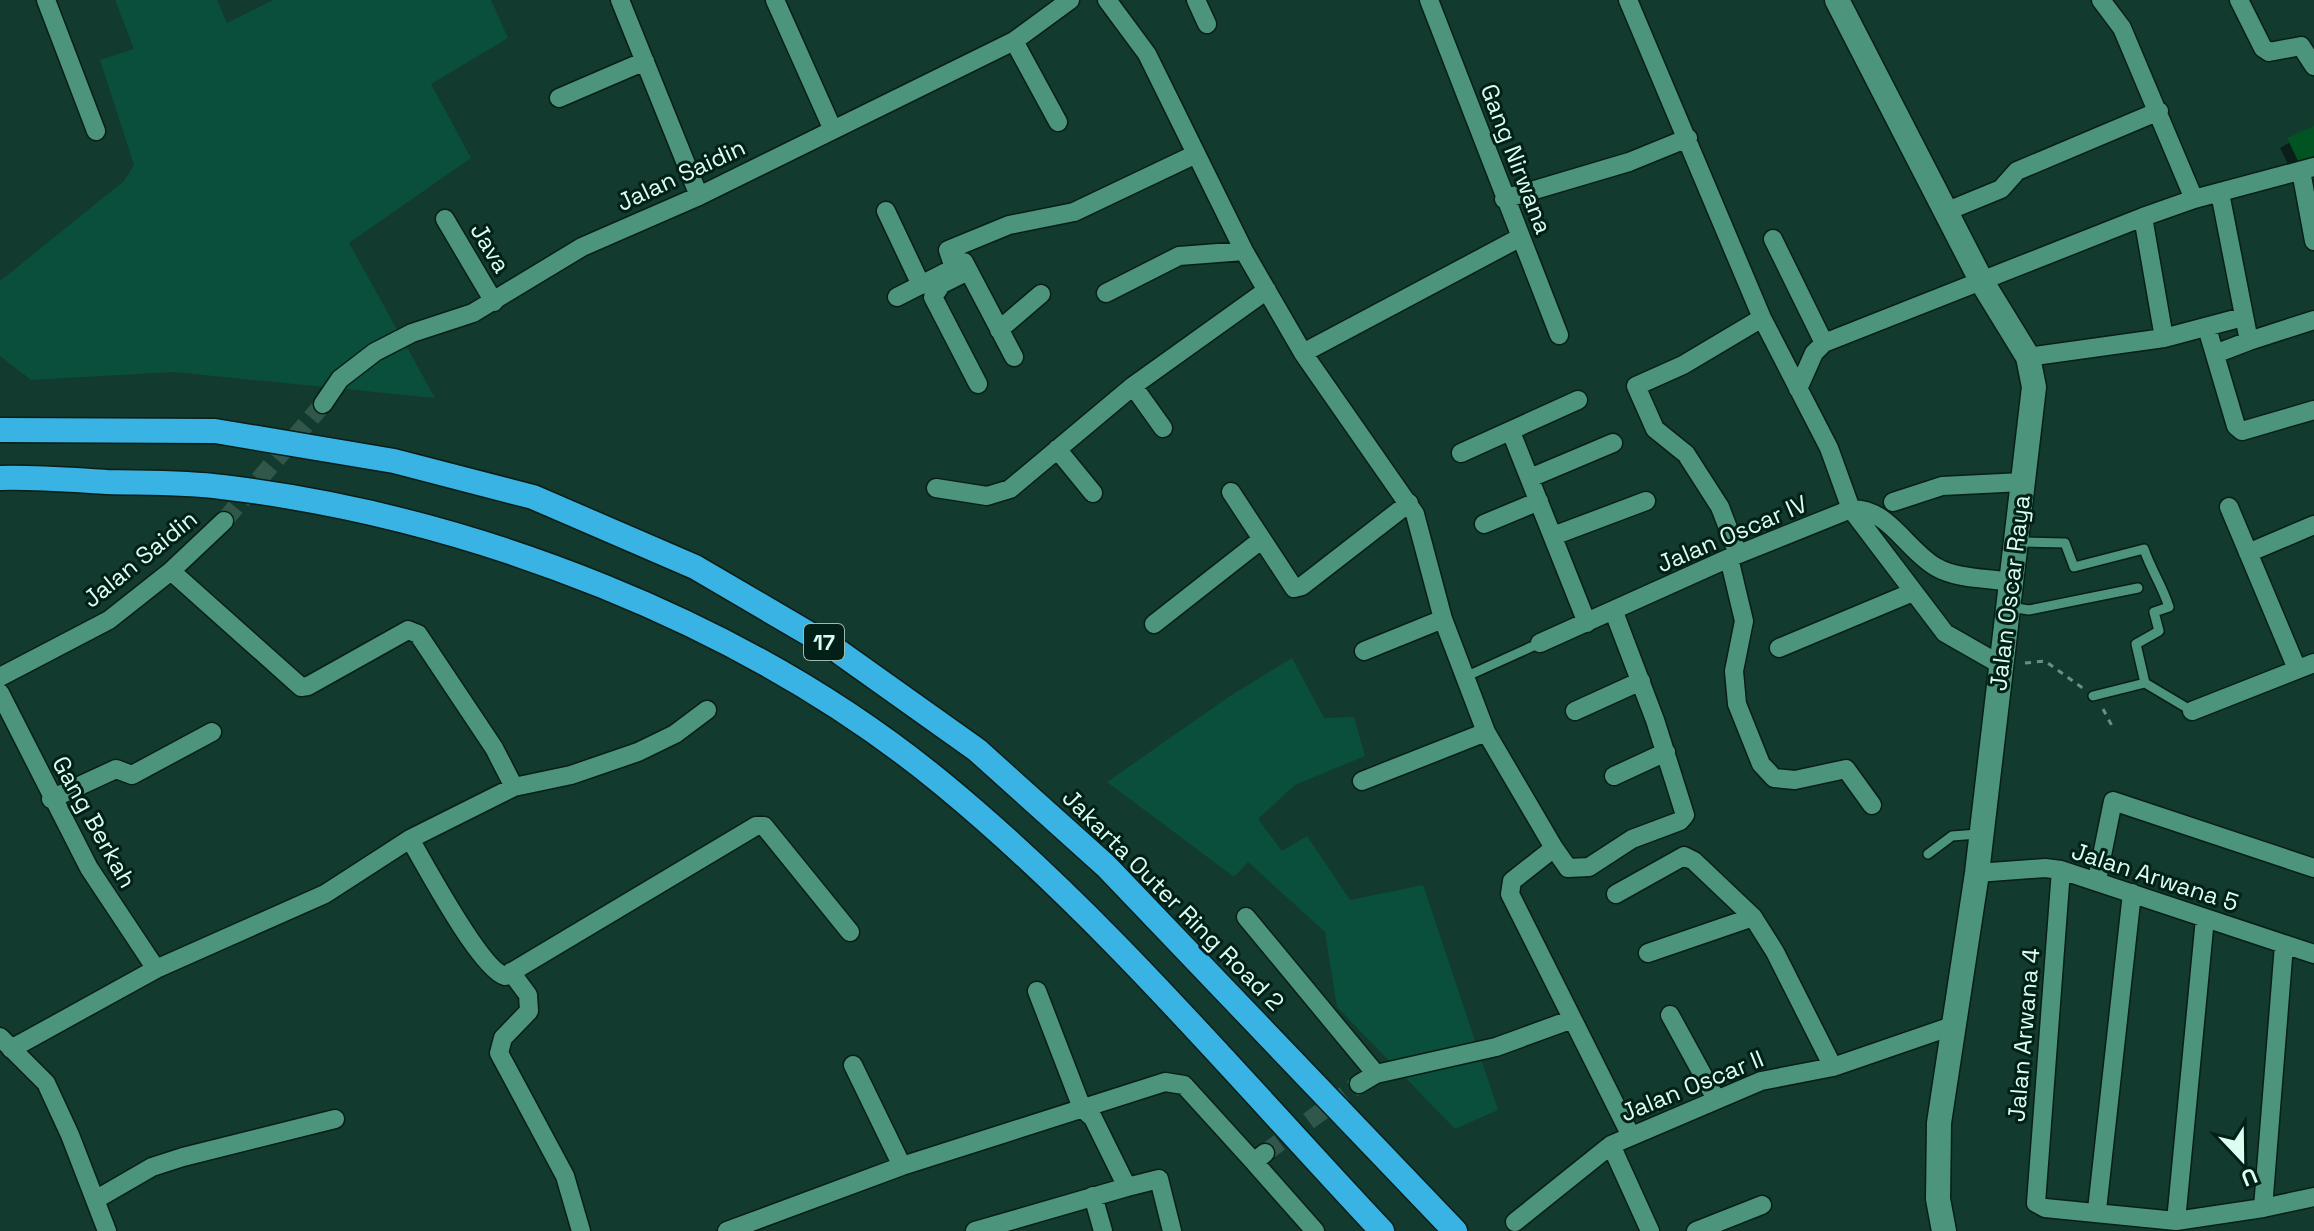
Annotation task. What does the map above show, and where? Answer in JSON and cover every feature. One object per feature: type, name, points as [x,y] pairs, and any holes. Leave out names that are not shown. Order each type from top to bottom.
[{"type":"highway","name":"Jakarta Outer Ring Road 2","points":[[0,430],[215,431],[394,461],[533,497],[695,567],[835,649],[977,750],[1106,866],[1455,1231]]},
{"type":"highway","name":"17","points":[[0,478],[221,487],[386,517],[519,555],[680,618],[821,695],[943,784],[1069,897],[1382,1231]]},
{"type":"street","points":[[46,0],[96,131]]},
{"type":"street","points":[[620,0],[699,196]]},
{"type":"street","points":[[776,0],[833,130]]},
{"type":"street","name":"Jalan Saidin","points":[[323,404],[340,379],[375,352],[412,333],[494,302],[582,247],[699,196],[1014,41],[1070,0]]},
{"type":"street","points":[[1107,0],[1143,45],[1244,251],[1303,353],[1409,503],[1443,619],[1486,732],[1568,868],[1589,867],[1632,839],[1682,820],[1685,815],[1666,752],[1614,612]]},
{"type":"street","points":[[1196,0],[1207,24]]},
{"type":"street","name":"Gang Nirwana","points":[[1429,0],[1559,335]]},
{"type":"street","points":[[1628,0],[1762,318],[1829,448],[1851,509],[1945,633],[2001,665]]},
{"type":"street","name":"Jalan Oscar Raya","points":[[1837,0],[1982,282],[2028,357],[2034,387],[1977,873],[1937,1159],[1938,1199],[1944,1231]]},
{"type":"street","points":[[2101,0],[2122,28],[2194,199]]},
{"type":"street","points":[[2239,0],[2263,48],[2276,53],[2301,46],[2314,66]]},
{"type":"street","points":[[1014,41],[1058,122]]},
{"type":"street","points":[[559,98],[645,61]]},
{"type":"street","points":[[1945,212],[2001,189],[2017,171],[2159,111]]},
{"type":"street","points":[[1504,199],[1629,162],[1688,138]]},
{"type":"street","points":[[897,297],[954,268],[947,251],[1009,225],[1074,212],[1196,154]]},
{"type":"street","points":[[1798,389],[1814,353],[1824,343],[2194,199],[2308,169],[2314,241]]},
{"type":"street","points":[[2220,193],[2249,341]]},
{"type":"street","points":[[886,211],[921,285]]},
{"type":"street","points":[[2143,217],[2164,338]]},
{"type":"street","name":"Java","points":[[445,219],[494,302]]},
{"type":"street","points":[[1303,353],[1521,237]]},
{"type":"street","points":[[1773,239],[1824,343]]},
{"type":"street","points":[[962,246],[959,252],[1014,357]]},
{"type":"street","points":[[1106,293],[1179,256],[1244,251]]},
{"type":"street","points":[[968,271],[942,284],[933,297],[978,384]]},
{"type":"street","points":[[936,488],[972,495],[1000,493],[1017,484],[1133,386],[1267,290]]},
{"type":"street","points":[[999,330],[1041,294]]},
{"type":"street","points":[[2028,357],[2164,338],[2243,317]]},
{"type":"street","points":[[1762,318],[1683,365],[1636,386],[1658,434],[1686,454],[1720,507],[1734,556],[1744,621],[1734,671],[1734,689],[1761,764],[1774,778],[1795,780],[1846,769],[1872,805]]},
{"type":"street","points":[[2215,354],[2314,320]]},
{"type":"street","points":[[2207,328],[2236,426],[2242,431],[2314,410]]},
{"type":"street","points":[[1133,386],[1163,428]]},
{"type":"street","points":[[1461,453],[1578,400]]},
{"type":"street","points":[[1511,432],[1587,623]]},
{"type":"street","points":[[1530,478],[1613,443]]},
{"type":"street","points":[[1057,449],[1093,493]]},
{"type":"street","points":[[1893,502],[1942,486],[2023,482]]},
{"type":"street","points":[[1231,492],[1291,586],[1300,588],[1409,503]]},
{"type":"street","points":[[1484,524],[1539,501]]},
{"type":"street","points":[[1553,536],[1646,501]]},
{"type":"street","points":[[2192,711],[2305,666],[2248,553],[2229,507]]},
{"type":"street","points":[[1851,509],[1865,509],[1883,520],[1937,567],[2008,594]]},
{"type":"street","name":"Jalan Oscar IV","points":[[1540,643],[1734,556],[1851,509]]},
{"type":"street","name":"Jalan Saidin","points":[[0,677],[109,620],[171,571],[224,521]]},
{"type":"street","points":[[2248,553],[2314,525]]},
{"type":"street","points":[[1154,624],[1261,540]]},
{"type":"street","points":[[171,571],[301,687],[308,686],[408,630],[418,634],[487,737],[514,787]]},
{"type":"street","points":[[1779,648],[1913,592]]},
{"type":"street","points":[[1364,651],[1443,619]]},
{"type":"street","points":[[1575,711],[1641,681]]},
{"type":"street","name":"Gang Berkah","points":[[0,693],[51,799],[102,889],[156,969]]},
{"type":"street","points":[[107,1231],[46,1083],[5,1043],[156,969],[312,901],[410,839],[514,787],[571,775],[638,752],[675,734],[707,710]]},
{"type":"street","points":[[51,799],[116,769],[132,775],[212,732]]},
{"type":"street","points":[[1362,781],[1486,732]]},
{"type":"street","points":[[1614,776],[1666,752]]},
{"type":"street","points":[[2097,880],[2113,801],[2314,868]]},
{"type":"street","points":[[410,839],[489,965],[499,974],[511,972],[756,826],[764,826],[850,932]]},
{"type":"street","points":[[1554,848],[1512,881],[1510,894],[1570,1020],[1631,1136]]},
{"type":"street","points":[[1616,894],[1684,856],[1725,887],[1753,917],[1775,952],[1833,1067]]},
{"type":"street","name":"Jalan Arwana 5","points":[[1977,873],[2030,868],[2061,870],[2314,954]]},
{"type":"street","name":"Jalan Arwana 4","points":[[2061,870],[2036,1203],[2045,1208],[2097,1210]]},
{"type":"street","points":[[2132,893],[2097,1210],[2176,1221],[2314,1197]]},
{"type":"street","points":[[1246,917],[1376,1074]]},
{"type":"street","points":[[1648,953],[1753,917]]},
{"type":"street","points":[[2176,1221],[2205,918]]},
{"type":"street","points":[[2263,1208],[2284,945]]},
{"type":"street","points":[[511,972],[528,995],[529,1011],[503,1038],[499,1053],[565,1176],[581,1231]]},
{"type":"street","points":[[1037,991],[1082,1108],[1093,1118],[1127,1187]]},
{"type":"street","points":[[1670,1015],[1716,1099]]},
{"type":"street","points":[[1359,1084],[1376,1074],[1496,1047],[1570,1020]]},
{"type":"street","name":"Jalan Oscar II","points":[[1515,1222],[1611,1145],[1631,1136],[1761,1081],[1833,1067],[1955,1025]]},
{"type":"street","points":[[853,1065],[902,1166]]},
{"type":"street","points":[[731,1230],[902,1166],[1125,1093],[1177,1081],[1260,1158],[1315,1231]]},
{"type":"street","points":[[95,1200],[152,1167],[335,1119]]},
{"type":"street","points":[[1611,1145],[1650,1231]]},
{"type":"street","points":[[975,1231],[1031,1223],[1093,1196],[1159,1179],[1172,1231]]},
{"type":"street","points":[[1093,1196],[1103,1231]]},
{"type":"street","points":[[1696,1231],[1762,1205]]},
{"type":"lane","points":[[2015,542],[2065,543],[2074,567],[2144,549],[2152,573],[2162,581],[2169,607],[2154,612],[2159,631],[2156,635],[2136,644],[2145,683]]},
{"type":"lane","points":[[2008,594],[2029,610],[2138,588]]},
{"type":"lane","name":"Jalan Oscar IV","points":[[1465,677],[1540,643]]},
{"type":"lane","points":[[2093,696],[2145,683],[2192,711]]},
{"type":"lane","points":[[1928,854],[1952,836],[1982,833]]},
{"type":"path","points":[[2001,665],[2045,661],[2093,696],[2112,726]]},
{"type":"green space","points":[[115,0],[217,0],[227,23],[273,0],[491,0],[508,38],[431,84],[471,158],[349,243],[435,398],[173,372],[31,380],[0,356],[0,281],[124,181],[134,165],[100,60],[134,49]]},
{"type":"green space","points":[[1292,658],[1324,718],[1354,717],[1365,756],[1295,785],[1258,819],[1282,851],[1307,836],[1350,900],[1423,885],[1498,1110],[1455,1129],[1337,1007],[1325,932],[1248,862],[1234,877],[1107,782],[1230,696]]},
{"type":"building","points":[[2314,126],[2314,156],[2299,163],[2287,138]]},
{"type":"tunnel","points":[[224,521],[323,404]]},
{"type":"tunnel","points":[[1265,1153],[1359,1084]]}]
